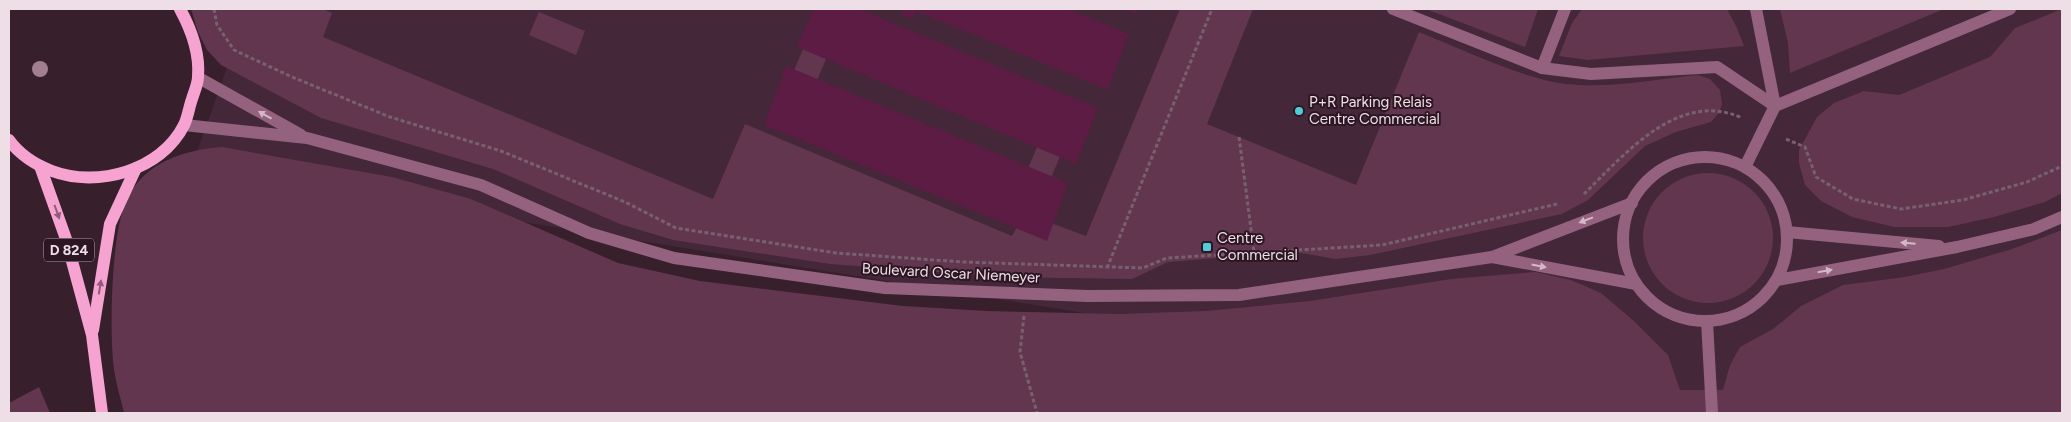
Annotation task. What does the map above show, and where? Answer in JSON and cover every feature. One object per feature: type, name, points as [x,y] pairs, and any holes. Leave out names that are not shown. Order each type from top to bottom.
[{"type":"main road","points":[[10,145],[40,166],[63,175],[88,178],[113,176],[136,168],[155,156],[171,142],[184,125],[198,78],[195,42],[180,9]]},
{"type":"main road","name":"D 824","points":[[40,166],[66,239],[92,335],[102,413]]},
{"type":"main road","name":"D 824","points":[[92,335],[110,224],[136,168]]},
{"type":"street","points":[[1393,9],[1542,68],[1591,74],[1717,67],[1774,106]]},
{"type":"street","points":[[1542,68],[1566,9]]},
{"type":"street","points":[[1745,167],[1774,106],[1756,9]]},
{"type":"street","points":[[1774,106],[2010,9]]},
{"type":"street","name":"Boulevard Oscar Niemeyer","points":[[198,78],[307,138]]},
{"type":"street","name":"Boulevard Oscar Niemeyer","points":[[184,125],[307,138],[481,185],[590,233],[674,258],[885,288],[1026,293],[1239,295],[1492,257],[1632,203]]},
{"type":"street","points":[[1694,158],[1720,159],[1745,167],[1761,179],[1774,195],[1783,213],[1787,232],[1786,257],[1777,280],[1759,302],[1735,316],[1707,321],[1680,318],[1655,304],[1636,284],[1625,258],[1624,230],[1632,203],[1647,181],[1668,166],[1694,158]]},
{"type":"street","points":[[1777,280],[1957,247],[2034,228],[2062,217]]},
{"type":"street","points":[[1787,232],[1957,247]]},
{"type":"street","name":"Boulevard Oscar Niemeyer","points":[[1492,257],[1636,284]]},
{"type":"street","points":[[1707,321],[1712,413]]},
{"type":"path","points":[[214,9],[217,25],[234,50],[292,77],[390,116],[501,151],[625,202],[676,228],[836,253],[963,262],[1143,268],[1167,258],[1382,245],[1564,202]]},
{"type":"path","points":[[1107,268],[1212,9]]},
{"type":"path","points":[[1583,196],[1628,151],[1657,128],[1686,114],[1705,110],[1726,111],[1805,148],[1816,177],[1853,199],[1901,209],[1963,200],[2028,182],[2062,166]]},
{"type":"path","points":[[1239,137],[1254,252]]},
{"type":"path","points":[[1026,293],[1020,352],[1037,413]]},
{"type":"shaded area","points":[[191,9],[322,9],[332,13],[323,37],[713,199],[745,124],[1012,236],[1024,213],[1086,236],[1180,9],[1253,9],[1207,124],[1356,185],[1419,32],[1530,76],[1566,84],[1615,84],[1698,75],[1710,79],[1720,90],[1722,104],[1719,113],[1711,122],[1676,132],[1645,146],[1588,200],[1562,214],[1370,255],[1336,259],[1295,252],[1168,262],[1132,279],[1005,277],[830,264],[673,240],[620,224],[493,169],[321,118],[221,65],[207,50],[198,32]]},
{"type":"shaded area","points":[[248,9],[2062,9],[2062,262],[1700,413],[191,168]]},
{"type":"shaded area","points":[[1426,9],[1538,9],[1525,47]]},
{"type":"shaded area","points":[[1582,9],[1727,9],[1744,46],[1588,60],[1559,56],[1572,23]]},
{"type":"shaded area","points":[[1780,9],[1944,9],[1790,73],[1788,43]]},
{"type":"shaded area","points":[[2062,9],[2062,193],[2045,202],[1994,217],[1948,227],[1894,227],[1852,217],[1821,201],[1805,185],[1799,163],[1799,150],[1817,117],[1834,103],[1864,91],[1899,95],[1990,57],[2015,28]]},
{"type":"shaded area","points":[[539,12],[585,31],[576,55],[529,35]]},
{"type":"shaded area","points":[[809,35],[832,45],[812,92],[789,82]]},
{"type":"shaded area","points":[[1043,133],[1066,142],[1046,190],[1023,180]]},
{"type":"shaded area","points":[[222,147],[392,177],[471,199],[618,263],[700,281],[903,306],[987,311],[1119,314],[1206,311],[1310,301],[1451,279],[1535,272],[1571,280],[1601,293],[1634,321],[1668,355],[1680,390],[1723,390],[1730,365],[1740,347],[1773,329],[1801,306],[1843,285],[1905,277],[1944,269],[2012,249],[2062,230],[2062,413],[124,413],[117,386],[112,353],[112,308],[118,234],[127,199],[144,176],[167,160],[194,151]]},
{"type":"shaded area","points":[[1708,173],[1733,178],[1754,192],[1768,213],[1773,238],[1768,263],[1754,284],[1733,298],[1708,303],[1683,298],[1662,284],[1648,263],[1643,238],[1648,213],[1662,192],[1683,178]]},
{"type":"shaded area","points":[[39,387],[50,413],[9,413],[9,403]]},
{"type":"building","points":[[813,9],[859,9],[1098,108],[1076,164],[797,47]]},
{"type":"building","points":[[903,9],[1068,9],[1129,34],[1108,90],[916,11],[913,19],[901,14]]},
{"type":"building","points":[[1124,9],[1139,9],[1136,14]]},
{"type":"building","points":[[786,66],[1068,183],[1047,241],[764,125]]},
{"type":"place","name":"P+R Parking Relais Centre Commercial","points":[[1299,111]]},
{"type":"place","name":"Centre Commercial","points":[[1207,247]]}]
